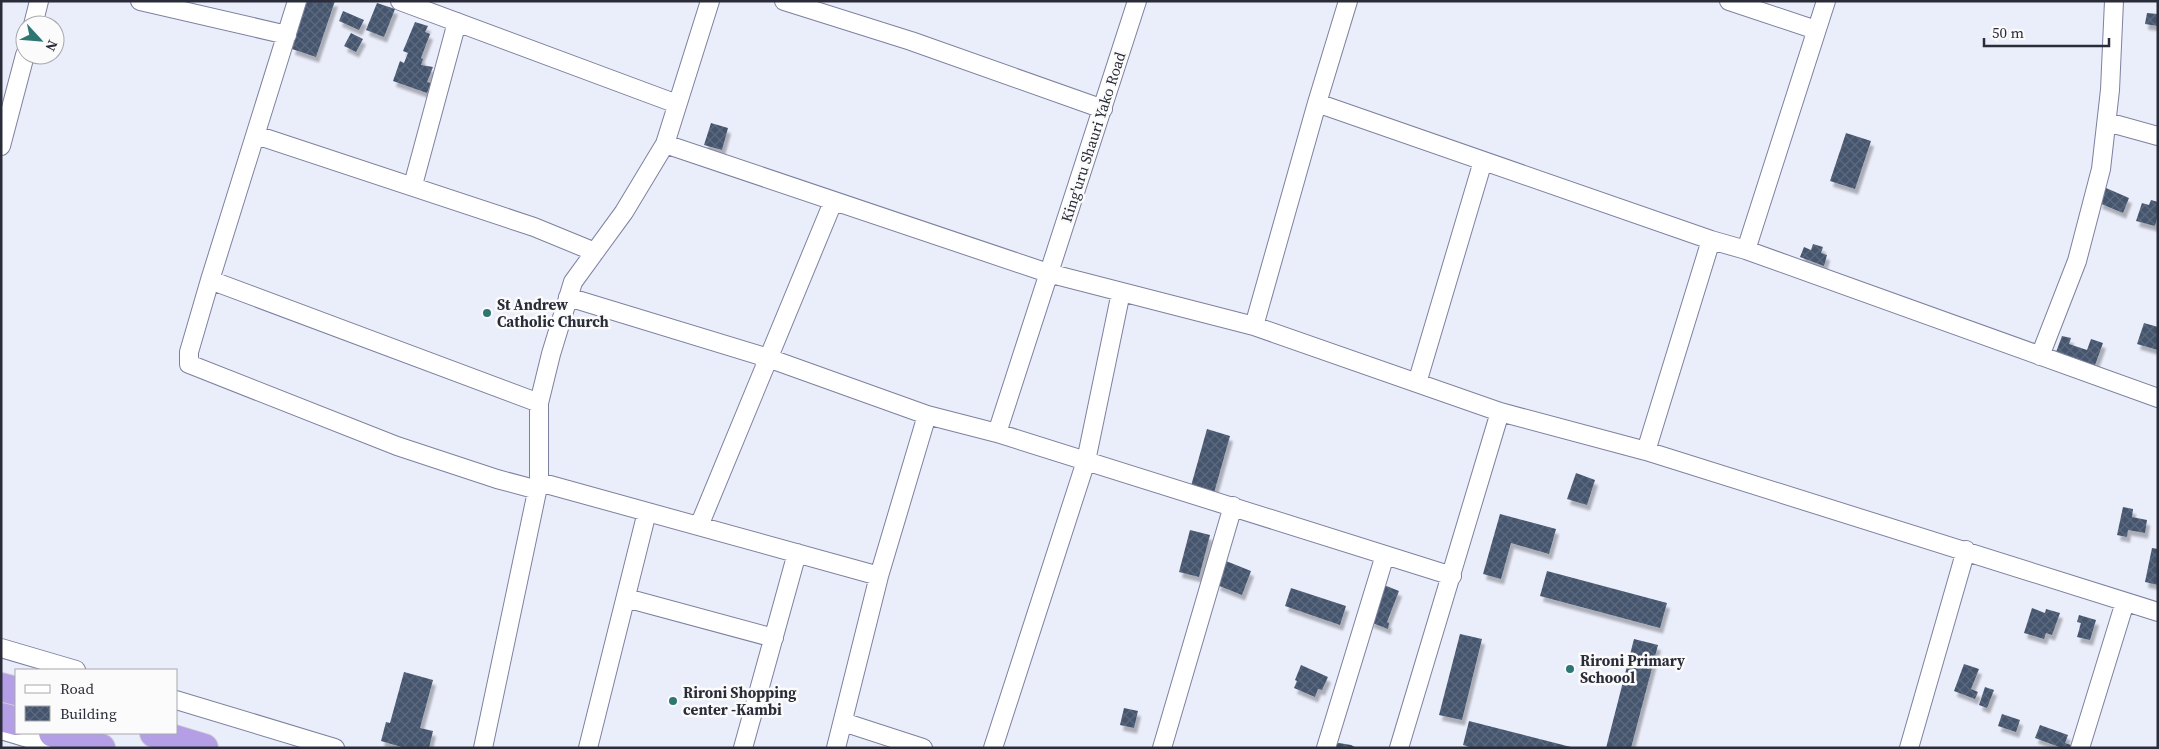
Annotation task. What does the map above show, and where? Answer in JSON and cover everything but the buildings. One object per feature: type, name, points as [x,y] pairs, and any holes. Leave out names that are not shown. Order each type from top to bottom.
[{"type":"highway","points":[[1,687],[15,692]]},
{"type":"highway","points":[[1,717],[15,721]]},
{"type":"highway","points":[[56,734],[101,748]]},
{"type":"highway","points":[[157,734],[204,748]]},
{"type":"street","points":[[36,15],[40,1]]},
{"type":"street","points":[[140,1],[287,35]]},
{"type":"street","points":[[298,1],[210,280],[189,352],[190,364],[397,446],[497,479],[539,486],[647,512],[879,576]]},
{"type":"street","points":[[400,1],[678,104]]},
{"type":"street","points":[[483,748],[539,486],[539,403],[568,297],[573,282],[624,212],[665,144],[710,1]]},
{"type":"street","points":[[784,1],[911,41],[1103,109]]},
{"type":"street","name":"King'uru Shauri Yako Road","points":[[997,432],[1103,109],[1136,1]]},
{"type":"street","points":[[1254,326],[1316,103],[1348,1]]},
{"type":"street","points":[[1729,1],[1816,30]]},
{"type":"street","points":[[1746,250],[1826,1]]},
{"type":"street","points":[[2040,356],[2077,261],[2101,169],[2110,90],[2114,1]]},
{"type":"street","points":[[413,185],[457,22]]},
{"type":"street","points":[[1,146],[22,65]]},
{"type":"street","points":[[1316,103],[1711,240],[1746,250],[2158,398]]},
{"type":"street","points":[[2106,122],[2158,136]]},
{"type":"street","points":[[256,135],[413,185],[534,227],[595,252]]},
{"type":"street","points":[[665,144],[1048,273],[1254,326],[1500,412],[1646,451],[1966,550],[2158,612]]},
{"type":"street","points":[[1417,383],[1483,161]]},
{"type":"street","points":[[699,526],[833,202]]},
{"type":"street","points":[[1646,451],[1711,240]]},
{"type":"street","points":[[210,280],[539,403]]},
{"type":"street","points":[[993,748],[1086,461],[1120,292]]},
{"type":"street","points":[[568,297],[768,358],[927,415],[997,432],[1452,576]]},
{"type":"street","points":[[1400,748],[1500,412]]},
{"type":"street","points":[[836,748],[879,576],[927,415]]},
{"type":"street","points":[[1162,748],[1233,506]]},
{"type":"street","points":[[588,748],[647,512]]},
{"type":"street","points":[[1909,748],[1966,550]]},
{"type":"street","points":[[744,748],[797,553]]},
{"type":"street","points":[[1326,748],[1385,555]]},
{"type":"street","points":[[626,598],[774,638]]},
{"type":"street","points":[[2080,748],[2125,602]]},
{"type":"street","points":[[1,648],[73,669]]},
{"type":"street","points":[[178,701],[335,748]]},
{"type":"street","points":[[843,722],[923,748]]},
{"type":"street","points":[[1,730],[61,748]]},
{"type":"place","name":"St Andrew Catholic Church","points":[[487,313]]},
{"type":"place","name":"Rironi Primary Schoool","points":[[1570,669]]},
{"type":"place","name":"Rironi Shopping center -Kambi","points":[[673,701]]}]
